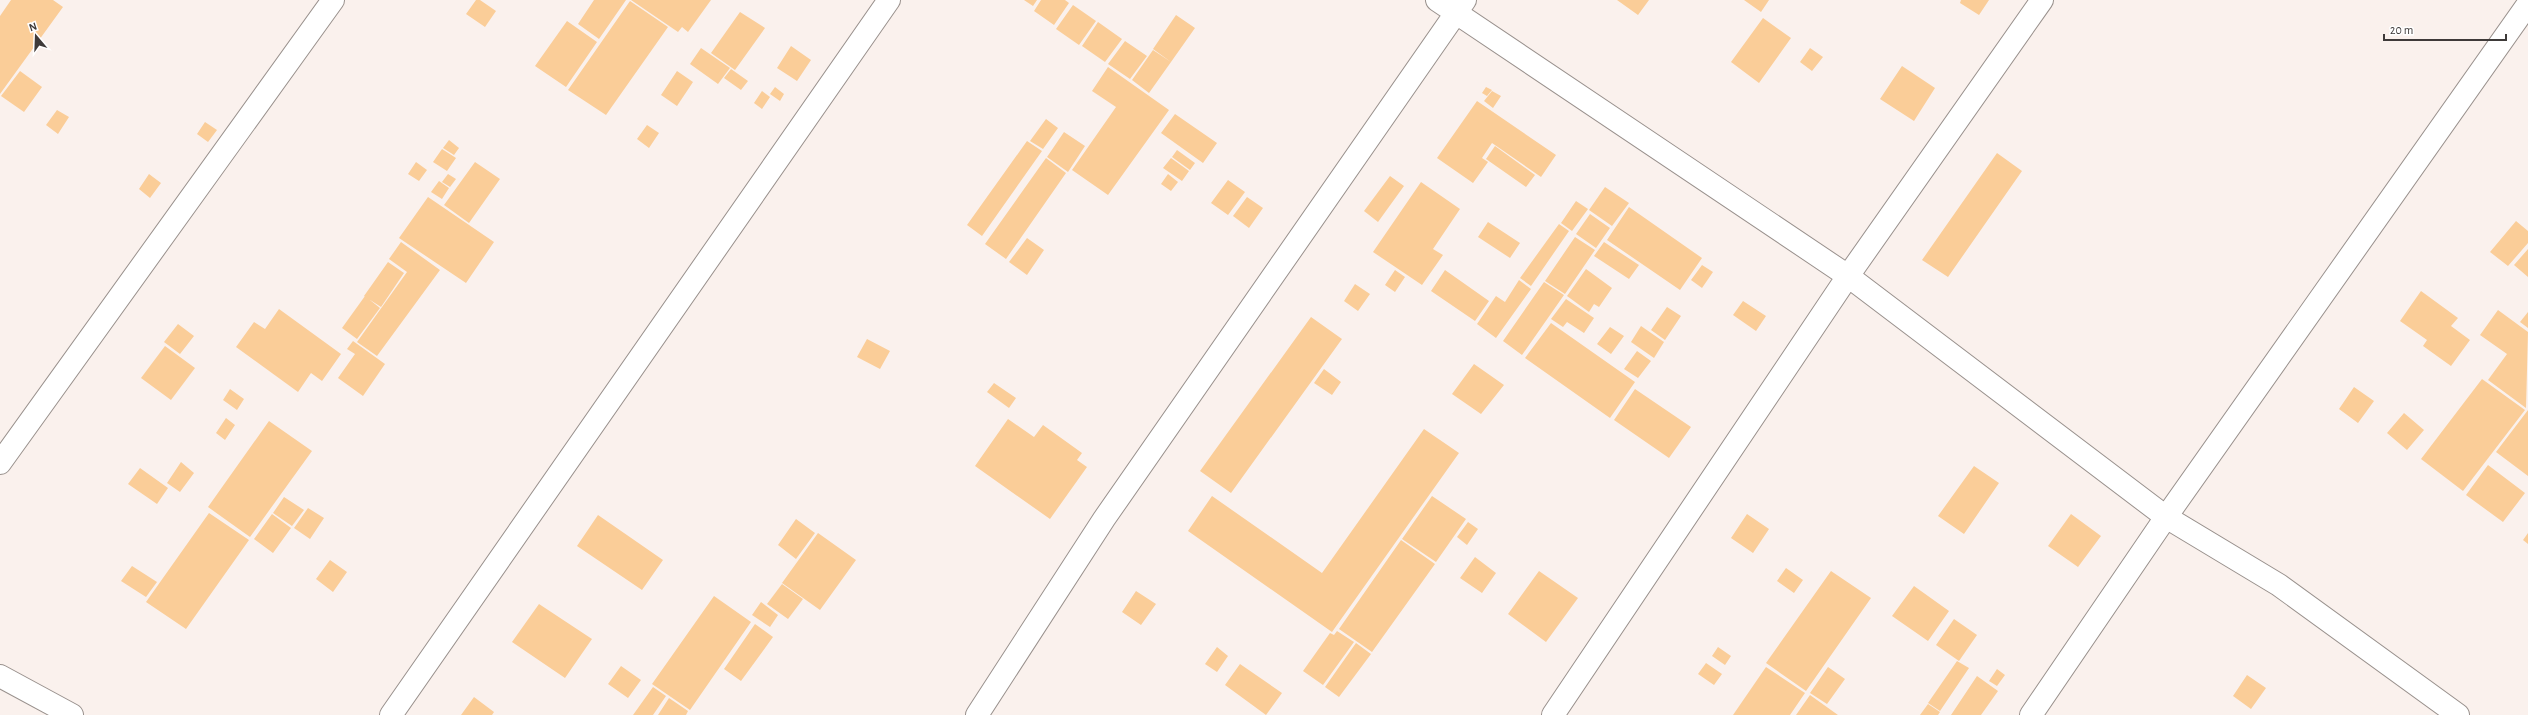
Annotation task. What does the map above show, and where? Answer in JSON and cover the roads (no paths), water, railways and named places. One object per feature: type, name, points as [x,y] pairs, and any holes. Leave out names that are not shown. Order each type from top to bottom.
[{"type":"street","points":[[0,463],[333,0]]},
{"type":"street","points":[[391,715],[889,0]]},
{"type":"street","points":[[1437,0],[1461,6],[1848,276],[2166,518],[2279,585],[2458,715]]},
{"type":"street","points":[[1553,715],[1848,276],[2042,0]]},
{"type":"street","points":[[2031,715],[2166,518],[2528,4]]},
{"type":"street","points":[[977,715],[1104,519],[1461,6]]},
{"type":"street","points":[[0,676],[72,715]]}]
